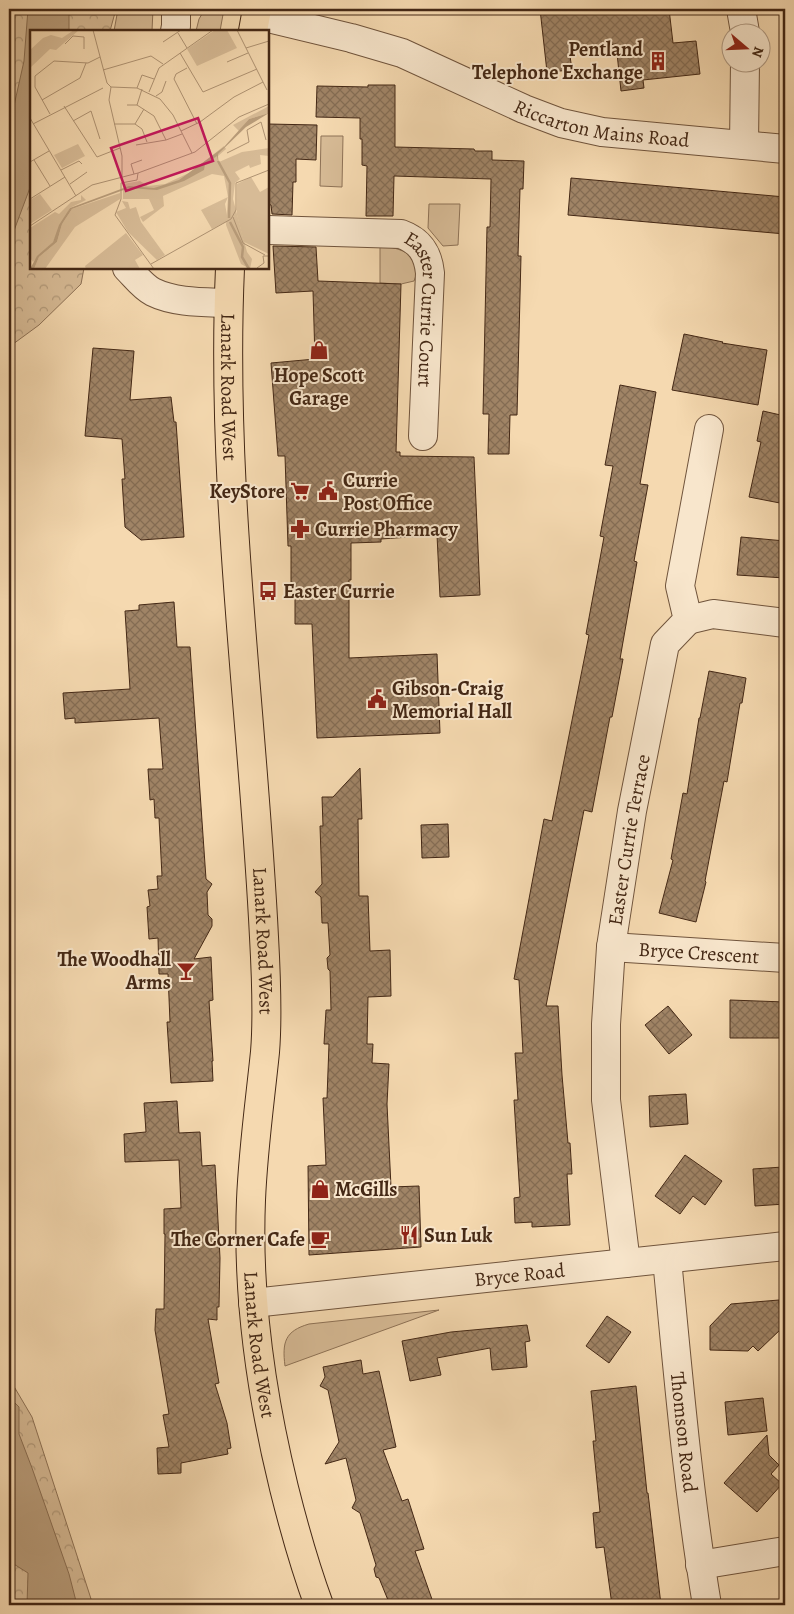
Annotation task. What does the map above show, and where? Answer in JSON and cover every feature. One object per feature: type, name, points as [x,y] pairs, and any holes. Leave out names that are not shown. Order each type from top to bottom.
[{"type":"main road","name":"Lanark Road West","points":[[230,269],[228,303],[230,456],[264,938],[265,1049],[253,1154],[250,1204],[253,1303],[266,1407],[292,1518],[318,1605]]},
{"type":"street","points":[[175,30],[176,9]]},
{"type":"street","points":[[741,9],[743,22]]},
{"type":"street","name":"Riccarton Mains Road","points":[[255,18],[351,38],[402,53],[524,110],[561,123],[602,132],[785,149]]},
{"type":"street","points":[[744,146],[745,72]]},
{"type":"street","name":"Easter Currie Court","points":[[269,230],[401,234],[419,244],[427,258],[430,273],[423,436]]},
{"type":"street","points":[[129,269],[138,280],[153,292],[190,301],[228,303]]},
{"type":"street","points":[[709,429],[680,586],[688,620],[713,614],[785,623]]},
{"type":"street","name":"Easter Currie Terrace","points":[[626,1263],[606,1100],[606,1024],[611,947],[632,811],[665,644],[688,620]]},
{"type":"street","name":"Bryce Crescent","points":[[611,947],[785,958]]},
{"type":"street","name":"Bryce Road","points":[[253,1303],[785,1246]]},
{"type":"street","name":"Thomson Road","points":[[667,1259],[682,1417],[700,1565],[707,1605]]},
{"type":"street","points":[[700,1565],[785,1551]]},
{"type":"green space","points":[[9,9],[116,9],[110,30],[30,30],[30,269],[84,269],[81,284],[39,325],[9,347]]},
{"type":"green space","points":[[118,9],[153,9],[152,30],[114,30]]},
{"type":"green space","points":[[205,9],[224,9],[220,30],[196,30],[199,19]]},
{"type":"green space","points":[[321,136],[343,136],[342,187],[320,186]]},
{"type":"green space","points":[[429,204],[460,204],[458,245],[443,246],[428,228]]},
{"type":"green space","points":[[380,246],[395,248],[409,254],[416,265],[417,272],[414,281],[401,284],[380,283]]},
{"type":"green space","points":[[439,1310],[285,1366],[284,1350],[287,1339],[295,1330],[309,1324]]},
{"type":"green space","points":[[9,1378],[32,1417],[93,1605],[9,1605]]},
{"type":"shaded area","points":[[28,9],[69,9],[69,30],[30,30],[30,188],[9,244],[9,128],[24,61]]},
{"type":"shaded area","points":[[9,1397],[19,1407],[19,1434],[69,1574],[77,1605],[27,1605],[28,1573],[9,1561]]},
{"type":"building","name":"Pentland Telephone Exchange","points":[[540,9],[669,9],[673,43],[696,41],[700,74],[643,80],[644,88],[621,91],[616,44],[569,49],[572,70],[547,72]]},
{"type":"building","points":[[368,85],[395,85],[395,147],[474,149],[475,151],[492,151],[492,160],[524,161],[523,189],[520,189],[518,256],[521,256],[517,415],[510,415],[509,454],[488,454],[489,414],[483,414],[487,227],[490,227],[491,179],[394,176],[393,216],[366,216],[367,166],[362,165],[360,118],[316,117],[317,86],[368,87]]},
{"type":"building","points":[[269,124],[317,125],[316,160],[296,159],[296,182],[293,182],[292,215],[272,214],[271,205],[269,204]]},
{"type":"building","points":[[571,178],[785,197],[785,234],[568,215]]},
{"type":"building","points":[[273,246],[316,247],[318,281],[401,284],[396,452],[400,452],[400,456],[474,457],[480,595],[440,597],[437,535],[381,539],[381,542],[351,543],[349,658],[437,654],[440,733],[317,738],[312,624],[295,624],[295,586],[291,586],[291,546],[288,546],[285,456],[278,456],[271,363],[315,359],[313,291],[276,293]]},
{"type":"building","points":[[684,334],[722,343],[767,350],[758,405],[672,390]]},
{"type":"building","points":[[93,348],[134,351],[130,400],[171,397],[174,422],[176,422],[184,537],[141,540],[125,527],[122,479],[125,479],[122,439],[85,436]]},
{"type":"building","points":[[620,385],[656,392],[640,484],[648,485],[634,561],[637,562],[620,659],[623,659],[612,717],[610,717],[592,812],[584,810],[546,1006],[558,1006],[562,1075],[572,1174],[567,1174],[570,1225],[532,1227],[532,1222],[515,1223],[514,1198],[520,1197],[514,1100],[518,1100],[515,1053],[523,1053],[519,980],[514,979],[544,819],[552,821],[589,635],[586,634],[604,537],[600,536],[613,466],[605,465]]},
{"type":"building","points":[[763,411],[785,416],[785,504],[749,497],[761,442],[757,441]]},
{"type":"building","points":[[741,537],[785,541],[785,578],[737,575]]},
{"type":"building","points":[[174,602],[177,647],[190,647],[206,879],[212,884],[207,892],[208,915],[212,919],[212,926],[194,959],[211,957],[213,1000],[209,1001],[213,1081],[171,1083],[167,1022],[170,1022],[168,974],[159,974],[158,938],[149,939],[147,907],[150,906],[148,890],[158,889],[157,876],[162,876],[159,818],[155,818],[154,799],[150,800],[148,769],[163,769],[159,718],[75,723],[75,718],[65,719],[63,693],[130,689],[125,611],[139,610],[139,605]]},
{"type":"building","points":[[709,671],[746,678],[727,782],[724,781],[706,882],[696,922],[659,913],[673,860],[671,859],[683,793],[687,794],[699,718]]},
{"type":"building","points":[[360,768],[362,819],[358,819],[359,896],[368,896],[370,951],[390,950],[391,996],[368,997],[367,1044],[373,1044],[372,1063],[389,1064],[387,1104],[391,1187],[419,1186],[421,1247],[309,1255],[308,1166],[326,1165],[323,1098],[327,1098],[329,1044],[324,1044],[326,1010],[331,1010],[330,971],[327,958],[330,955],[328,923],[322,923],[321,897],[315,892],[322,884],[320,826],[323,826],[322,797],[333,797]]},
{"type":"building","points":[[448,824],[449,857],[422,858],[421,825]]},
{"type":"building","points":[[730,1000],[785,1002],[785,1038],[730,1038]]},
{"type":"building","points":[[668,1006],[692,1035],[669,1054],[645,1025]]},
{"type":"building","points":[[686,1094],[688,1124],[650,1127],[649,1096]]},
{"type":"building","points":[[177,1101],[179,1133],[200,1132],[202,1166],[215,1165],[220,1258],[219,1307],[217,1307],[217,1320],[208,1319],[219,1383],[215,1384],[227,1423],[231,1448],[227,1449],[228,1454],[181,1463],[181,1473],[158,1474],[157,1448],[169,1447],[163,1415],[169,1414],[155,1330],[156,1309],[164,1309],[164,1209],[181,1208],[179,1160],[125,1162],[124,1134],[146,1132],[144,1103]]},
{"type":"building","points":[[685,1155],[722,1181],[705,1205],[693,1196],[680,1214],[655,1196]]},
{"type":"building","points":[[783,1167],[785,1204],[755,1206],[753,1169]]},
{"type":"building","points":[[779,1300],[781,1329],[758,1351],[753,1346],[748,1351],[710,1350],[710,1326],[731,1304]]},
{"type":"building","points":[[607,1316],[631,1332],[609,1363],[586,1346]]},
{"type":"building","points":[[527,1325],[530,1341],[525,1342],[527,1367],[492,1370],[490,1348],[437,1358],[441,1375],[410,1381],[402,1341],[451,1332]]},
{"type":"building","points":[[361,1360],[363,1374],[379,1371],[396,1447],[383,1450],[402,1501],[408,1499],[424,1549],[415,1551],[434,1605],[390,1605],[379,1578],[376,1577],[374,1569],[376,1565],[360,1513],[352,1508],[356,1500],[346,1458],[325,1464],[339,1442],[328,1390],[320,1386],[325,1377],[323,1367]]},
{"type":"building","points":[[636,1386],[661,1605],[612,1605],[604,1547],[596,1548],[593,1513],[600,1512],[593,1441],[596,1441],[591,1391]]},
{"type":"building","points":[[763,1398],[767,1431],[728,1435],[725,1402]]},
{"type":"building","points":[[767,1435],[769,1455],[779,1465],[771,1474],[782,1484],[757,1512],[724,1483]]},
{"type":"place","name":"Pentland Telephone Exchange","points":[[658,61]]},
{"type":"place","name":"Hope Scott Garage","points":[[319,350]]},
{"type":"place","name":"KeyStore","points":[[300,491]]},
{"type":"place","name":"Currie Post Office","points":[[328,491]]},
{"type":"place","name":"Currie Pharmacy","points":[[300,529]]},
{"type":"place","name":"Easter Currie","points":[[268,591]]},
{"type":"place","name":"Gibson-Craig Memorial Hall","points":[[377,699]]},
{"type":"place","name":"The Woodhall Arms","points":[[186,971]]},
{"type":"place","name":"McGills","points":[[320,1189]]},
{"type":"place","name":"Sun Luk","points":[[409,1235]]},
{"type":"place","name":"The Corner Cafe","points":[[320,1239]]}]
